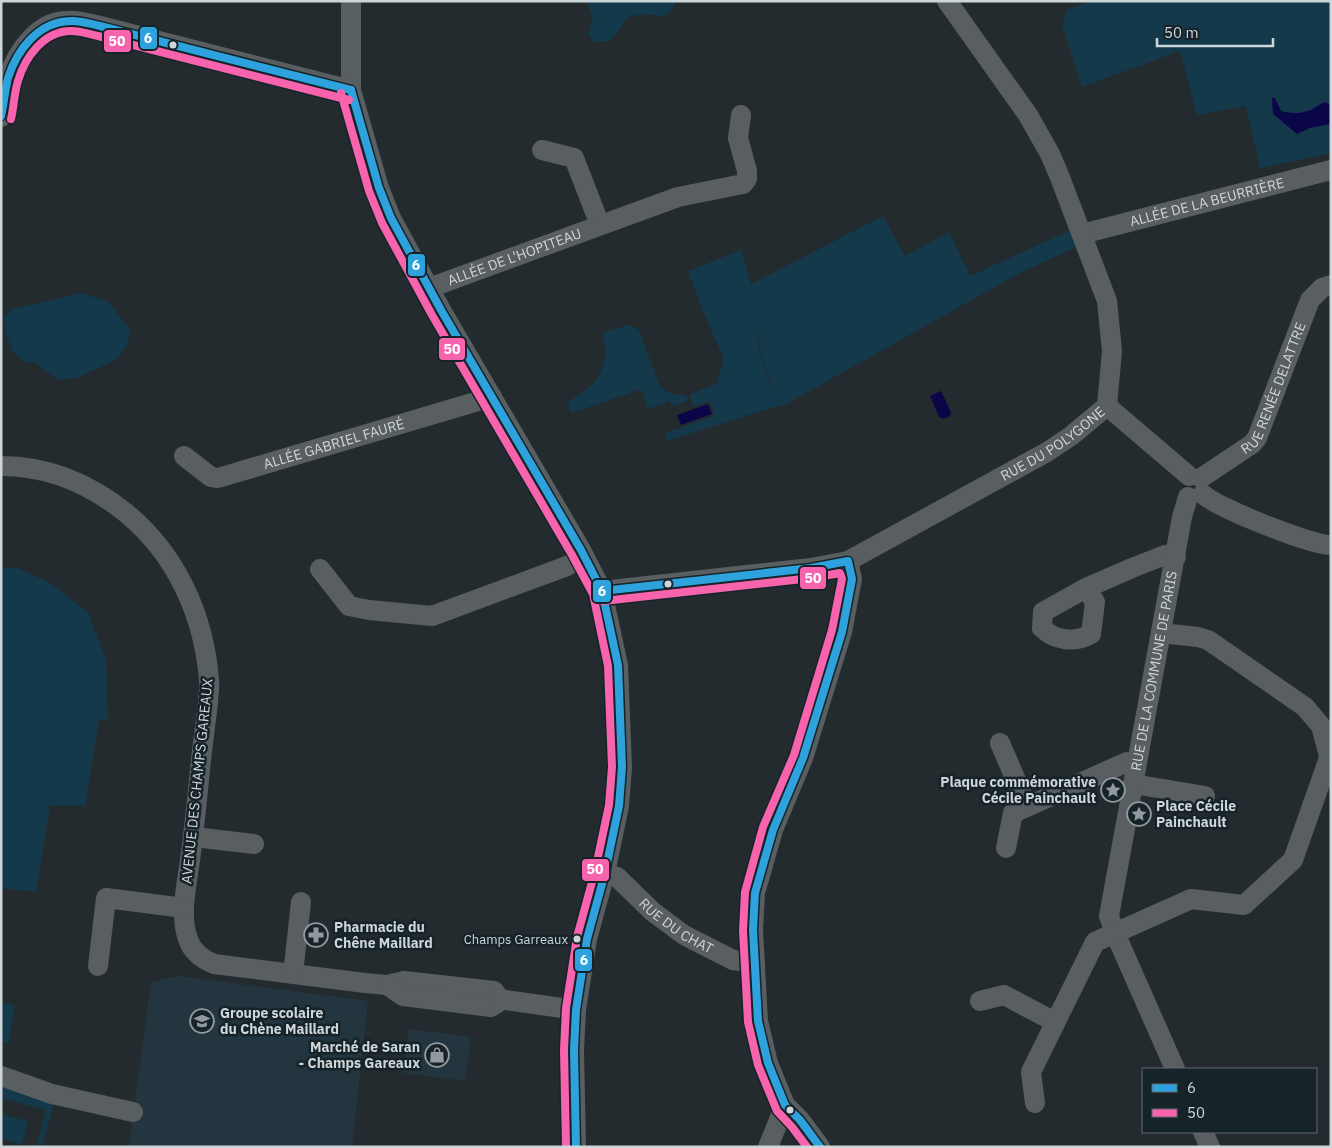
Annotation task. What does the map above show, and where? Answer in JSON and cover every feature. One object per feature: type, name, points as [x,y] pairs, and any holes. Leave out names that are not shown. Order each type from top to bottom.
[{"type":"street","points":[[351,1],[351,90],[379,188],[391,218],[429,288],[584,556],[602,591],[618,666],[622,768],[619,806],[605,873],[587,939],[576,1010],[574,1050],[576,1147]]},
{"type":"street","name":"RUE DU POLYGONE","points":[[602,591],[811,568],[848,561],[1047,452],[1071,436],[1107,406],[1112,351],[1110,315],[1107,301],[1059,175],[1040,136],[947,1]]},
{"type":"street","points":[[1,117],[8,79],[24,46],[40,30],[66,20],[100,26],[351,90]]},
{"type":"street","name":"ALLÉE DE L'HOPITEAU","points":[[429,288],[678,197],[743,184],[747,179],[738,138],[741,115]]},
{"type":"street","name":"ALLÉE DE L'HOPITEAU","points":[[542,150],[574,158],[600,225]]},
{"type":"street","name":"ALLÉE DE LA BEURRIÈRE","points":[[1082,234],[1331,170]]},
{"type":"street","name":"RUE RENÉE DELATTRE","points":[[1195,486],[1252,444],[1257,438],[1310,300],[1322,288],[1331,285]]},
{"type":"street","name":"ALLÉE GABRIEL FAURÉ","points":[[184,456],[211,477],[218,478],[492,397]]},
{"type":"street","points":[[1107,406],[1214,502],[1318,544],[1331,545]]},
{"type":"street","name":"AVENUE DES CHAMPS GAREAUX","points":[[1,466],[17,466],[61,475],[82,483],[118,506],[150,536],[166,555],[190,598],[203,640],[210,682],[194,837],[184,908],[188,940],[194,952],[214,964],[386,985],[404,980],[494,991],[498,999],[576,1010]]},
{"type":"street","name":"RUE DE LA COMMUNE DE PARIS","points":[[1176,1068],[1109,916],[1182,517],[1195,486]]},
{"type":"street","points":[[1086,588],[1165,555],[1176,557]]},
{"type":"street","points":[[320,569],[348,606],[428,616],[566,566],[584,556]]},
{"type":"street","points":[[820,1147],[800,1120],[785,1105],[768,1063],[758,1021],[753,930],[755,892],[772,830],[803,758],[842,632],[852,579],[848,561]]},
{"type":"street","points":[[1035,1103],[1031,1072],[1095,942],[1191,899],[1244,905],[1293,860],[1329,758],[1321,726],[1305,707],[1208,640],[1161,633]]},
{"type":"street","points":[[1000,743],[1027,806]]},
{"type":"street","points":[[1006,848],[1013,813],[1127,762],[1137,763]]},
{"type":"street","points":[[1133,784],[1205,796]]},
{"type":"street","points":[[194,837],[254,844]]},
{"type":"street","name":"RUE DU CHAT","points":[[605,873],[617,877],[653,912],[684,935],[733,960],[755,963]]},
{"type":"street","points":[[98,966],[106,898],[184,908]]},
{"type":"street","points":[[293,974],[300,902]]},
{"type":"street","points":[[980,1001],[1004,995],[1054,1022]]},
{"type":"street","points":[[1,1076],[52,1094],[133,1112]]},
{"type":"street","points":[[768,1147],[785,1105]]},
{"type":"street","points":[[1203,1133],[1210,1147]]},
{"type":"shaded area","points":[[586,1],[677,1],[671,11],[664,16],[641,14],[627,17],[620,29],[609,41],[595,42],[588,35],[593,18]]},
{"type":"shaded area","points":[[1092,1],[1331,1],[1331,153],[1260,168],[1246,106],[1197,115],[1180,51],[1082,87],[1062,25],[1066,10]]},
{"type":"shaded area","points":[[1272,98],[1275,98],[1281,111],[1289,113],[1311,110],[1326,102],[1331,106],[1331,124],[1310,128],[1297,134],[1273,114]]},
{"type":"shaded area","points":[[883,216],[905,256],[949,232],[970,276],[1069,231],[1076,247],[1018,274],[781,407],[768,375],[757,336],[786,320],[756,336],[767,375],[780,405],[667,441],[665,433],[713,416],[714,411],[710,401],[692,407],[690,395],[717,383],[724,359],[688,271],[741,250],[751,284]]},
{"type":"shaded area","points":[[82,293],[108,302],[130,329],[128,344],[116,360],[76,378],[61,380],[52,376],[35,362],[26,362],[13,352],[6,334],[4,317],[13,309]]},
{"type":"shaded area","points":[[629,325],[635,327],[640,332],[659,385],[668,392],[687,396],[687,401],[672,406],[670,401],[648,409],[641,389],[571,413],[568,407],[569,401],[594,383],[603,367],[605,348],[603,336],[606,331]]},
{"type":"shaded area","points":[[941,391],[951,412],[950,416],[943,419],[939,417],[930,396]]},
{"type":"shaded area","points":[[708,404],[712,414],[681,425],[677,415]]},
{"type":"shaded area","points":[[1,568],[17,568],[51,583],[88,613],[106,660],[108,720],[99,719],[85,806],[50,805],[36,892],[1,888]]},
{"type":"shaded area","points":[[178,976],[368,1001],[352,1147],[129,1147],[151,982]]},
{"type":"shaded area","points":[[1,1003],[15,1005],[9,1043],[1,1042]]},
{"type":"shaded area","name":"Marché de Saran - Champs Gareaux","points":[[409,1029],[471,1037],[465,1081],[403,1073]]},
{"type":"shaded area","points":[[1,1086],[54,1102],[42,1147],[36,1147],[46,1110],[1,1098]]},
{"type":"shaded area","points":[[1,1114],[28,1121],[22,1144],[1,1139]]},
{"type":"transit line","name":"6","points":[[1,116],[8,78],[23,48],[30,39],[48,26],[70,21],[100,26],[351,90]]},
{"type":"transit line","name":"50","points":[[11,119],[18,81],[25,63],[44,40],[52,35],[71,31],[98,36],[349,100]]},
{"type":"transit line","name":"6","points":[[351,90],[379,188],[391,218],[441,310],[581,550],[602,591],[618,665],[622,767],[619,806],[605,873],[587,939],[576,1010],[574,1050],[576,1147]]},
{"type":"transit line","name":"50","points":[[341,93],[369,191],[382,223],[432,315],[593,594],[608,666],[612,767],[609,805],[595,871],[577,937],[566,1008],[564,1050],[566,1147]]},
{"type":"transit line","name":"6","points":[[602,591],[811,568],[848,561],[852,579],[842,632],[803,758],[773,830],[755,893],[753,930],[758,1021],[768,1063],[785,1105],[800,1120],[820,1147]]},
{"type":"transit line","name":"50","points":[[603,601],[812,578],[840,573],[842,579],[832,630],[794,755],[763,827],[745,892],[743,931],[748,1022],[758,1065],[777,1111],[807,1147]]},
{"type":"place","name":"Plaque commémorative Cécile Painchault","points":[[1113,790]]},
{"type":"place","name":"Place Cécile Painchault","points":[[1139,814]]},
{"type":"place","name":"Pharmacie du Chêne Maillard","points":[[316,935]]},
{"type":"place","name":"Champs Garreaux","points":[[577,939]]},
{"type":"place","name":"Groupe scolaire du Chène Maillard","points":[[202,1021]]},
{"type":"place","name":"Marché de Saran - Champs Gareaux","points":[[437,1055]]}]
